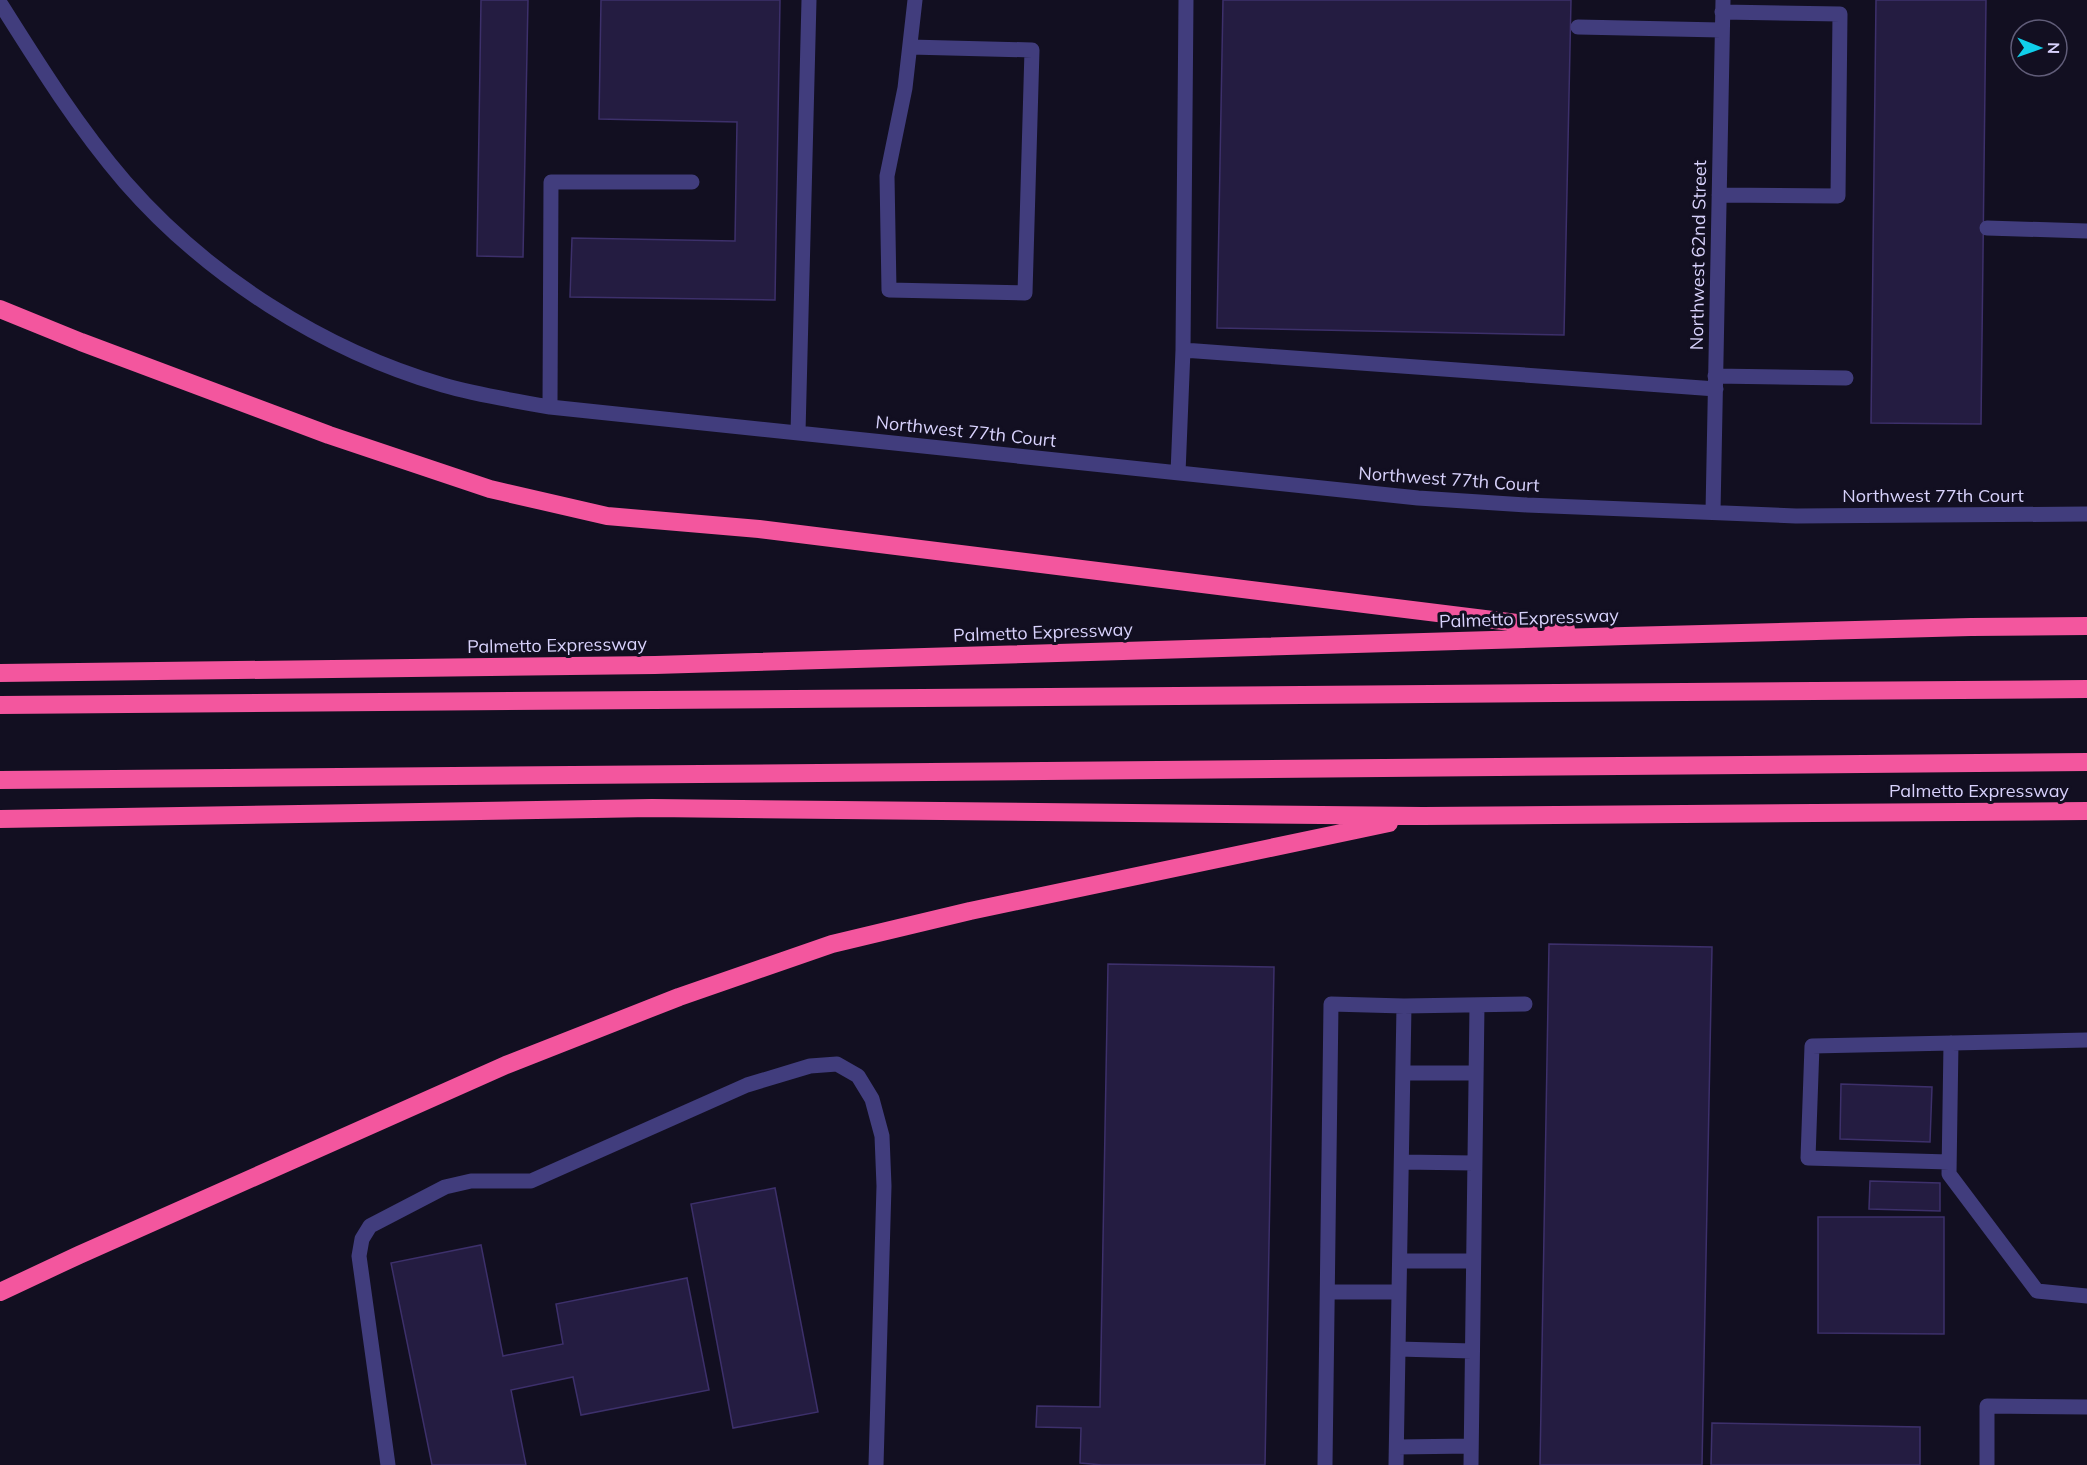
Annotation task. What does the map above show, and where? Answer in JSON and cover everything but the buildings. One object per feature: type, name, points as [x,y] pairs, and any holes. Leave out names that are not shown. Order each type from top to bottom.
[{"type":"highway","points":[[0,309],[81,342],[329,435],[490,489],[607,516],[759,529],[1625,636]]},
{"type":"highway","name":"Palmetto Expressway","points":[[0,673],[655,665],[1625,636],[2087,626]]},
{"type":"highway","points":[[0,705],[2087,689]]},
{"type":"highway","points":[[0,780],[2087,762]]},
{"type":"highway","name":"Palmetto Expressway","points":[[0,819],[652,808],[1423,816],[2087,811]]},
{"type":"highway","points":[[0,1292],[507,1065],[679,997],[832,944],[982,908],[1423,816]]},
{"type":"street","points":[[798,433],[809,0]]},
{"type":"street","points":[[910,47],[1032,50],[1025,293],[889,290],[887,176],[904,88],[915,0]]},
{"type":"street","points":[[1178,473],[1183,350],[1186,0]]},
{"type":"street","name":"Northwest 77th Court","points":[[0,3],[57,94],[105,158],[146,204],[213,266],[284,314],[337,342],[383,363],[441,384],[481,394],[550,407],[1418,498],[1527,506],[1865,516],[2087,514]]},
{"type":"street","points":[[1719,195],[1838,196],[1840,14],[1723,6]]},
{"type":"street","name":"Northwest 62nd Street","points":[[1713,512],[1723,6]]},
{"type":"street","points":[[1578,27],[1722,30]]},
{"type":"street","points":[[550,407],[551,182],[692,182]]},
{"type":"street","points":[[1987,228],[2087,231]]},
{"type":"street","points":[[1183,350],[1716,383],[1846,378]]},
{"type":"street","points":[[1325,1465],[1331,1004],[1404,1006],[1525,1004]]},
{"type":"street","points":[[1471,1465],[1476,1005]]},
{"type":"street","points":[[1396,1465],[1404,1006]]},
{"type":"street","points":[[1949,1162],[1808,1158],[1812,1046],[2087,1040]]},
{"type":"street","points":[[1952,1043],[1949,1174],[2037,1291],[2087,1296]]},
{"type":"street","points":[[388,1465],[359,1256],[362,1239],[370,1226],[445,1187],[471,1181],[531,1181],[747,1085],[810,1066],[837,1064],[858,1076],[872,1099],[882,1136],[884,1186],[876,1465]]},
{"type":"street","points":[[1403,1073],[1475,1073]]},
{"type":"street","points":[[1401,1162],[1474,1163]]},
{"type":"street","points":[[1400,1261],[1473,1261]]},
{"type":"street","points":[[1328,1292],[1399,1292]]},
{"type":"street","points":[[1398,1349],[1472,1351]]},
{"type":"street","points":[[1988,1465],[1987,1407],[2087,1407]]},
{"type":"street","points":[[1396,1447],[1472,1446]]}]
